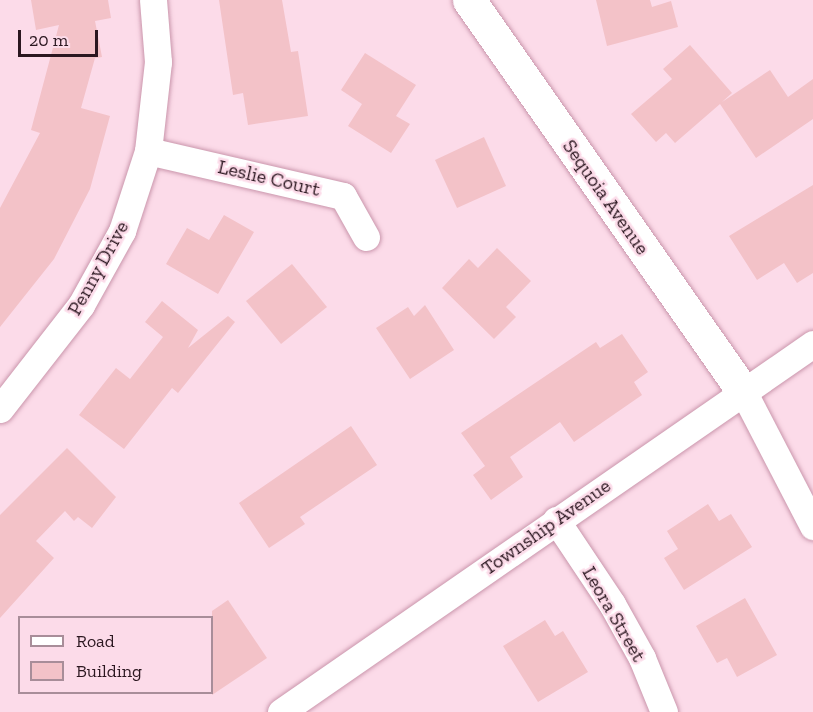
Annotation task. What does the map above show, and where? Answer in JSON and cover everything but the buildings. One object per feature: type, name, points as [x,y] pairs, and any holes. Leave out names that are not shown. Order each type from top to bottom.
[{"type":"street","name":"Penny Drive","points":[[0,409],[81,305],[122,231],[148,151],[158,62],[153,0]]},
{"type":"street","name":"Sequoia Avenue","points":[[469,0],[744,393]]},
{"type":"street","name":"Leslie Court","points":[[148,151],[343,196],[366,237]]},
{"type":"street","name":"Township Avenue","points":[[281,712],[813,344]]},
{"type":"street","points":[[744,393],[813,526]]},
{"type":"street","name":"Leora Street","points":[[556,520],[612,604],[642,658],[664,712]]}]
